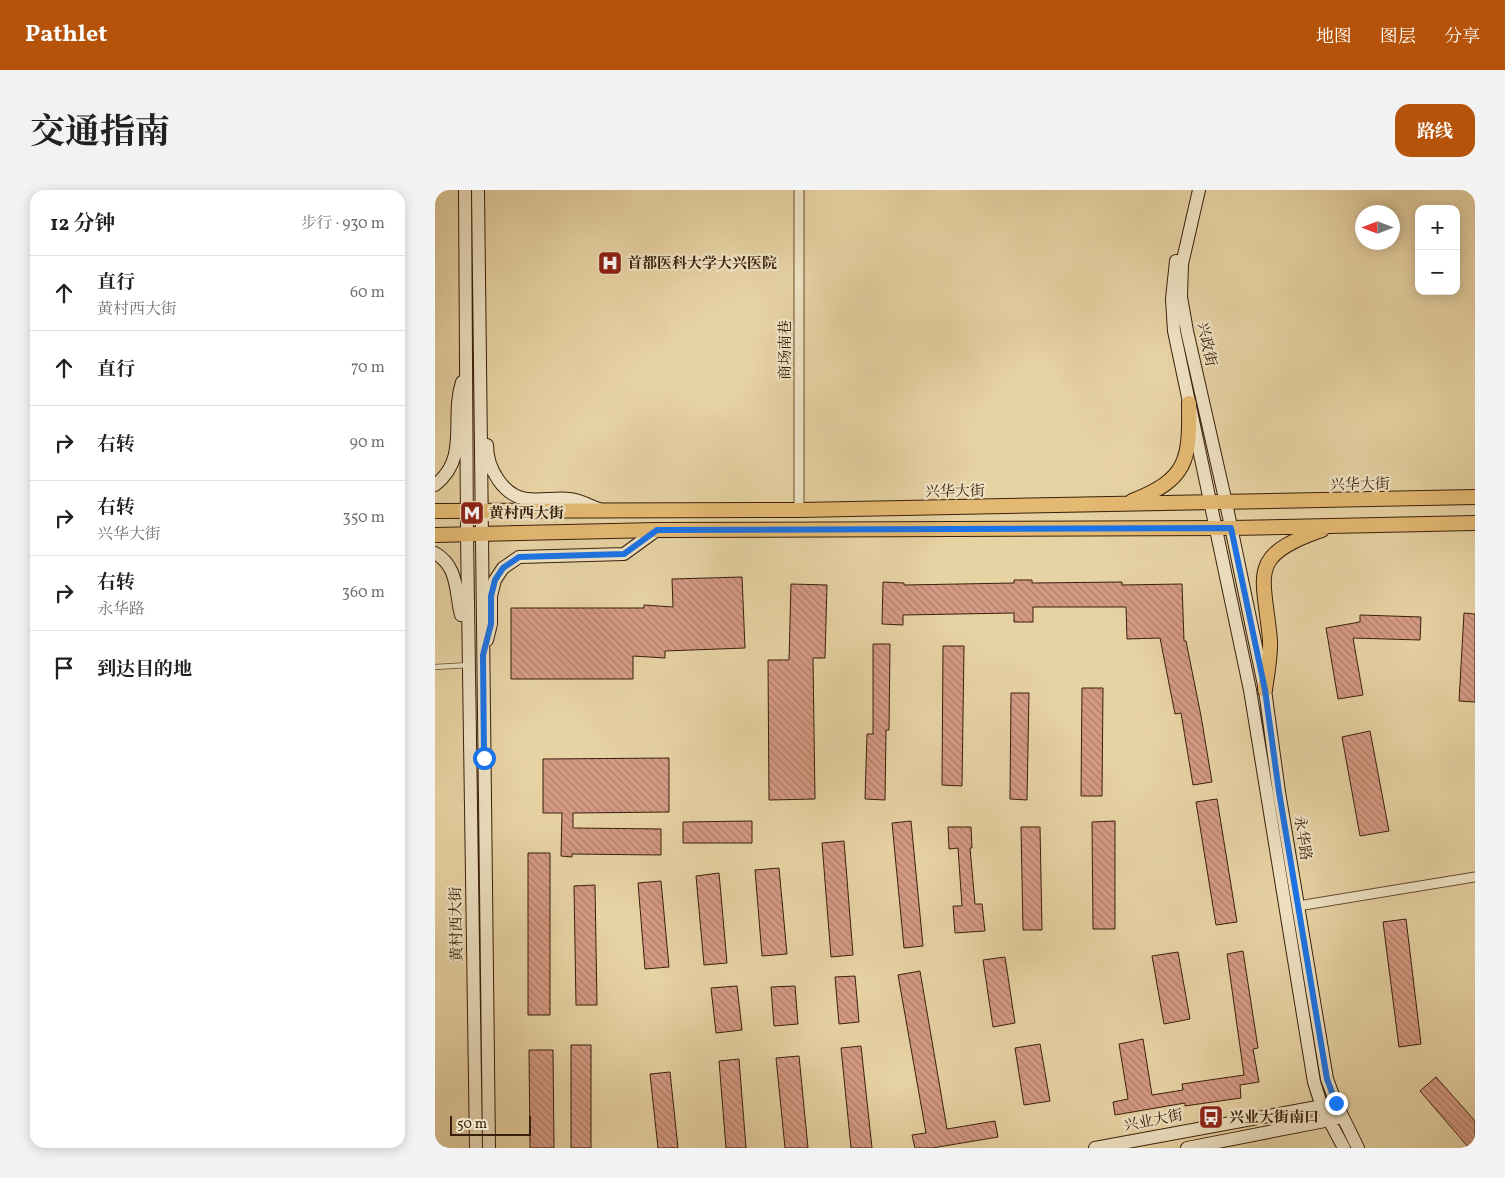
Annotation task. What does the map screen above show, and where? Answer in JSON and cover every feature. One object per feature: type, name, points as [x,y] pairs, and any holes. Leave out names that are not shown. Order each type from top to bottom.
[{"type":"main road","points":[[1123,505],[1167,486],[1177,475],[1186,458],[1190,435],[1189,403]]},
{"type":"main road","name":"兴华大街","points":[[435,511],[799,510],[1210,504],[1475,497]]},
{"type":"main road","points":[[435,535],[467,536],[657,530],[1231,528],[1475,523]]},
{"type":"main road","points":[[1265,690],[1270,643],[1262,584],[1265,569],[1276,553],[1297,539],[1324,530],[1349,526]]},
{"type":"street","name":"黄村西大街","points":[[465,190],[466,370],[474,510],[481,535],[489,1148]]},
{"type":"street","name":"黄村西大街","points":[[475,1148],[467,536],[474,510],[479,402],[478,190]]},
{"type":"street","name":"商场南巷","points":[[799,190],[799,510]]},
{"type":"street","name":"兴政街","points":[[1192,190],[1175,262],[1172,299],[1174,331],[1210,504]]},
{"type":"street","name":"兴政街","points":[[1199,190],[1182,264],[1181,298],[1231,528]]},
{"type":"street","points":[[435,485],[454,463],[457,398],[466,370]]},
{"type":"street","points":[[479,402],[487,423],[487,453],[491,468],[508,490],[516,496],[527,499],[571,499],[607,512]]},
{"type":"street","name":"永华路","points":[[1210,504],[1217,528],[1231,608],[1250,690],[1314,1082],[1322,1107],[1344,1148]]},
{"type":"street","name":"永华路","points":[[1231,528],[1265,690],[1327,1079],[1342,1118],[1358,1148]]},
{"type":"street","points":[[483,655],[491,624],[493,588],[503,568],[519,557],[624,554],[657,530]]},
{"type":"street","points":[[435,553],[441,557],[454,575],[468,644]]},
{"type":"street","points":[[1298,906],[1475,877]]},
{"type":"street","name":"兴业大街","points":[[1095,1148],[1336,1103]]},
{"type":"street","points":[[1187,1148],[1342,1118]]},
{"type":"street","points":[[1329,1121],[1332,1148]]},
{"type":"lane","points":[[435,666],[469,665]]},
{"type":"building","points":[[742,577],[745,648],[665,651],[665,658],[633,656],[633,679],[511,679],[511,608],[644,608],[644,605],[673,607],[672,579]]},
{"type":"building","points":[[1014,580],[1032,580],[1032,583],[1122,582],[1122,585],[1182,584],[1184,641],[1186,641],[1201,716],[1212,782],[1193,785],[1181,713],[1175,714],[1160,638],[1127,639],[1126,607],[1033,607],[1033,622],[1014,622],[1014,613],[903,615],[903,625],[882,624],[883,582],[904,583],[904,585],[1014,583]]},
{"type":"building","points":[[791,584],[827,585],[825,658],[813,658],[815,799],[769,800],[768,660],[789,660]]},
{"type":"building","points":[[1464,613],[1475,614],[1475,702],[1459,701]]},
{"type":"building","points":[[1360,615],[1421,617],[1420,640],[1353,638],[1363,695],[1338,699],[1326,628],[1360,622]]},
{"type":"building","points":[[873,644],[890,644],[889,730],[886,730],[885,800],[865,799],[867,734],[873,734]]},
{"type":"building","points":[[943,646],[964,646],[962,786],[942,785]]},
{"type":"building","points":[[1082,688],[1103,688],[1102,796],[1081,796]]},
{"type":"building","points":[[1011,693],[1029,693],[1027,800],[1010,799]]},
{"type":"building","points":[[1370,731],[1389,831],[1360,836],[1342,737]]},
{"type":"building","points":[[669,758],[669,812],[573,813],[573,828],[661,829],[661,855],[572,854],[572,857],[561,856],[562,813],[543,813],[543,759]]},
{"type":"building","points":[[1217,799],[1237,922],[1216,925],[1196,802]]},
{"type":"building","points":[[752,821],[752,843],[683,843],[683,822]]},
{"type":"building","points":[[911,821],[923,946],[904,948],[892,823]]},
{"type":"building","points":[[1115,821],[1115,929],[1093,929],[1092,822]]},
{"type":"building","points":[[948,827],[971,827],[972,848],[970,848],[975,904],[982,904],[985,931],[955,933],[953,906],[962,906],[958,848],[949,849]]},
{"type":"building","points":[[1021,827],[1040,827],[1042,930],[1023,930]]},
{"type":"building","points":[[844,841],[853,955],[831,957],[822,843]]},
{"type":"building","points":[[528,853],[550,853],[550,1015],[528,1015]]},
{"type":"building","points":[[779,868],[787,954],[762,956],[755,870]]},
{"type":"building","points":[[719,873],[727,963],[704,965],[696,876]]},
{"type":"building","points":[[661,881],[669,967],[645,969],[638,883]]},
{"type":"building","points":[[595,885],[597,1005],[576,1005],[574,886]]},
{"type":"building","points":[[1406,919],[1421,1044],[1399,1047],[1383,922]]},
{"type":"building","points":[[1243,951],[1258,1048],[1253,1049],[1259,1082],[1240,1085],[1241,1098],[1185,1106],[1185,1103],[1115,1115],[1113,1102],[1128,1099],[1119,1044],[1143,1039],[1152,1095],[1183,1090],[1182,1084],[1244,1075],[1227,954]]},
{"type":"building","points":[[1178,952],[1190,1019],[1164,1024],[1152,956]]},
{"type":"building","points":[[1005,957],[1015,1023],[993,1027],[983,960]]},
{"type":"building","points":[[920,971],[947,1129],[995,1121],[998,1137],[932,1148],[915,1148],[912,1135],[926,1133],[898,975]]},
{"type":"building","points":[[855,976],[859,1022],[839,1024],[835,977]]},
{"type":"building","points":[[737,986],[742,1030],[716,1033],[711,988]]},
{"type":"building","points":[[795,986],[798,1024],[774,1026],[771,987]]},
{"type":"building","points":[[1040,1044],[1050,1101],[1024,1105],[1015,1048]]},
{"type":"building","points":[[571,1045],[591,1045],[591,1148],[571,1148]]},
{"type":"building","points":[[861,1046],[872,1148],[851,1148],[841,1048]]},
{"type":"building","points":[[529,1050],[553,1050],[554,1148],[530,1148]]},
{"type":"building","points":[[799,1056],[808,1148],[785,1148],[776,1058]]},
{"type":"building","points":[[739,1059],[746,1148],[726,1148],[719,1061]]},
{"type":"building","points":[[670,1072],[678,1148],[658,1148],[650,1074]]},
{"type":"building","points":[[1436,1077],[1475,1121],[1475,1148],[1469,1148],[1420,1091]]},
{"type":"place","name":"首都医科大学大兴医院","points":[[610,263]]},
{"type":"place","name":"黄村西大街","points":[[472,513]]},
{"type":"place","name":"兴业大街南口","points":[[1211,1117]]},
{"type":"route","points":[[484,758],[483,655],[491,624],[491,596],[495,580],[503,568],[519,557],[624,554],[657,530],[1231,528],[1265,690],[1279,792],[1327,1079],[1336,1103]]}]
